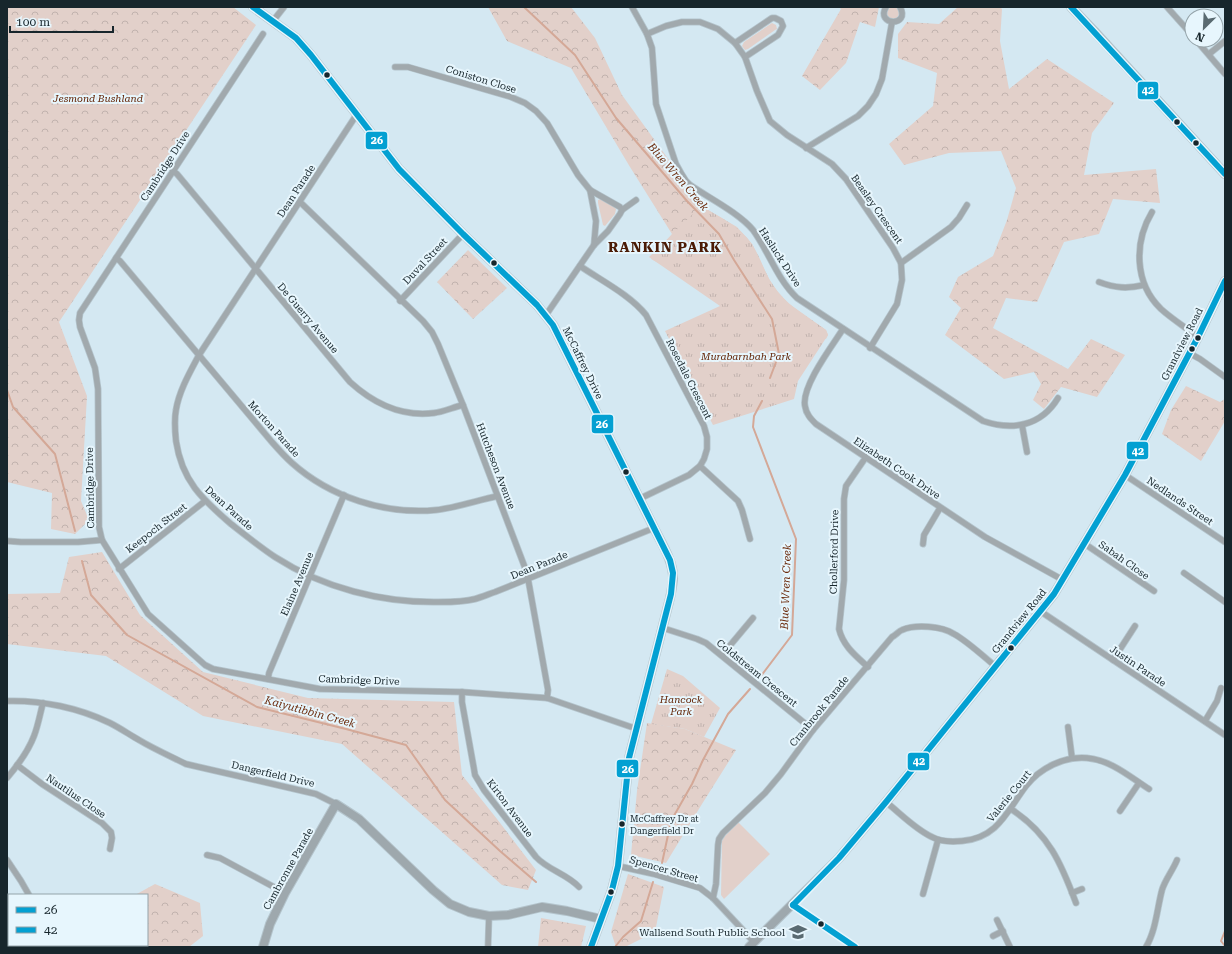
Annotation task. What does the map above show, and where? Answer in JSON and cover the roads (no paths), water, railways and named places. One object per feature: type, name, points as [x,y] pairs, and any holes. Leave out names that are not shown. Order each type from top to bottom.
[{"type":"street","name":"McCaffrey Drive","points":[[252,7],[296,38],[399,169],[546,315],[553,325],[672,566],[673,579],[670,602],[629,758],[618,866],[612,890],[590,947]]},
{"type":"street","points":[[273,21],[284,7]]},
{"type":"street","name":"Hasluck Drive","points":[[632,7],[647,34],[652,48],[656,104],[676,164],[681,173],[690,185],[743,220],[759,238],[782,280],[797,298],[983,422],[1008,427],[1032,422],[1053,406],[1058,398]]},
{"type":"street","points":[[886,7],[884,11],[886,20],[892,22],[898,21],[902,16],[902,10],[900,7]]},
{"type":"street","points":[[1071,7],[1225,174]]},
{"type":"street","points":[[1167,7],[1184,27]]},
{"type":"street","points":[[735,43],[772,18],[781,21],[783,26],[778,35],[745,57]]},
{"type":"street","name":"Beasley Crescent","points":[[647,34],[666,26],[682,22],[696,22],[718,28],[735,43],[745,57],[770,121],[786,135],[832,164],[846,179],[902,263]]},
{"type":"street","points":[[806,148],[858,116],[868,106],[876,94],[882,79],[892,22]]},
{"type":"street","name":"Cambridge Drive","points":[[263,34],[80,313],[78,320],[95,368],[98,383],[99,527],[102,540],[148,614],[205,665],[213,669],[320,689],[462,692],[547,698]]},
{"type":"street","points":[[1208,54],[1225,41]]},
{"type":"street","points":[[1203,48],[1225,74]]},
{"type":"street","name":"Coniston Close","points":[[395,67],[408,67],[511,97],[525,103],[536,111],[547,123],[578,175],[590,190],[622,210]]},
{"type":"street","name":"Dean Parade","points":[[356,114],[188,374],[179,397],[176,411],[175,430],[182,466],[190,481],[205,501],[249,539],[276,557],[310,575],[347,590],[384,598],[422,602],[450,602],[475,599],[529,579],[654,528]]},
{"type":"street","name":"De Guerry Avenue","points":[[173,171],[350,382],[369,398],[388,407],[413,413],[434,413],[463,405]]},
{"type":"street","name":"Coniston Close","points":[[590,190],[596,222],[594,245]]},
{"type":"street","name":"Coniston Close","points":[[546,315],[594,245],[608,231],[622,210],[636,200]]},
{"type":"street","name":"Hutcheson Avenue","points":[[300,202],[423,322],[432,332],[438,344],[463,405],[529,579],[548,690],[547,698]]},
{"type":"street","points":[[870,348],[897,304],[901,285],[902,263],[951,227],[967,205]]},
{"type":"street","points":[[1152,212],[1142,233],[1140,249],[1140,264],[1144,285],[1160,308],[1198,336]]},
{"type":"street","name":"Duval Street","points":[[400,301],[463,234]]},
{"type":"street","name":"Morton Parade","points":[[116,258],[271,441],[287,458],[318,482],[344,496],[387,508],[436,510],[498,496]]},
{"type":"street","name":"Rosedale Crescent","points":[[580,266],[627,297],[639,306],[646,315],[704,426],[707,437],[707,449],[700,466]]},
{"type":"street","name":"Grandview Road","points":[[752,944],[839,858],[1040,611],[1063,580],[1125,475],[1198,336],[1225,281]]},
{"type":"street","points":[[1099,282],[1109,286],[1125,288],[1144,285]]},
{"type":"street","name":"Elizabeth Cook Drive","points":[[843,329],[811,380],[805,396],[804,406],[808,416],[816,424],[985,537],[1063,580]]},
{"type":"street","points":[[1189,353],[1225,377]]},
{"type":"street","points":[[1022,425],[1027,452]]},
{"type":"street","name":"Chollerford Drive","points":[[866,457],[846,486],[844,499],[844,580],[839,629],[841,637],[848,649],[868,667]]},
{"type":"street","points":[[639,499],[689,475],[700,466],[738,501],[750,538]]},
{"type":"street","name":"Nedlands Street","points":[[1125,475],[1225,542]]},
{"type":"street","name":"Elaine Avenue","points":[[268,679],[344,496]]},
{"type":"street","name":"Keepoch Street","points":[[119,569],[205,501]]},
{"type":"street","points":[[923,544],[924,535],[940,508]]},
{"type":"street","points":[[7,541],[96,542],[102,540]]},
{"type":"street","name":"Sabah Close","points":[[1085,544],[1154,591]]},
{"type":"street","points":[[1184,573],[1225,602]]},
{"type":"street","name":"Justin Parade","points":[[1040,611],[1225,735]]},
{"type":"street","points":[[722,655],[753,618]]},
{"type":"street","points":[[1113,660],[1135,626]]},
{"type":"street","name":"Cranbrook Parade","points":[[713,898],[716,884],[718,845],[723,833],[765,793],[781,774],[813,730],[892,637],[901,630],[910,627],[944,629],[954,634],[995,666]]},
{"type":"street","name":"Coldstream Crescent","points":[[663,628],[701,641],[722,655],[813,730]]},
{"type":"street","points":[[1205,721],[1217,701],[1221,688]]},
{"type":"street","name":"Kirton Avenue","points":[[462,692],[462,702],[474,769],[478,782],[536,857],[546,866],[574,882],[579,887]]},
{"type":"street","points":[[547,698],[637,729]]},
{"type":"street","name":"Dangerfield Drive","points":[[7,701],[43,703],[71,708],[91,714],[112,724],[166,755],[186,764],[316,794],[336,804],[359,819],[433,890],[450,904],[469,912],[489,916],[508,915],[542,907],[601,919]]},
{"type":"street","points":[[7,778],[27,751],[34,736],[43,703]]},
{"type":"street","points":[[1068,727],[1072,758]]},
{"type":"street","name":"Valerie Court","points":[[886,802],[926,834],[938,840],[953,842],[968,841],[989,833],[997,827],[1027,786],[1040,772],[1050,766],[1072,758],[1087,758],[1108,763],[1150,789]]},
{"type":"street","name":"Nautilus Close","points":[[17,765],[42,784],[102,823],[111,832],[112,838],[110,849]]},
{"type":"street","points":[[1120,811],[1139,783]]},
{"type":"street","name":"Cambronne Parade","points":[[263,947],[270,924],[285,893],[336,804]]},
{"type":"street","points":[[1011,809],[1026,819],[1045,839],[1060,864],[1076,903]]},
{"type":"street","points":[[923,894],[938,840]]},
{"type":"street","points":[[207,855],[220,858],[285,893]]},
{"type":"street","points":[[7,860],[28,894]]},
{"type":"street","points":[[1146,947],[1154,927],[1163,888],[1177,860]]},
{"type":"street","name":"Spencer Street","points":[[618,866],[700,888],[713,898],[752,944]]},
{"type":"street","points":[[1072,893],[1082,889]]},
{"type":"street","points":[[793,905],[855,947]]},
{"type":"street","points":[[488,947],[489,916]]},
{"type":"street","points":[[997,920],[1010,947]]},
{"type":"street","points":[[993,936],[1003,931]]},
{"type":"waterway","name":"Blue Wren Creek","points":[[524,7],[575,55],[616,118],[687,201],[719,234],[772,319],[779,354],[770,378]]},
{"type":"waterway","name":"Kaiyutibbin Creek","points":[[7,390],[13,407],[55,454],[75,531]]},
{"type":"waterway","name":"Blue Wren Creek","points":[[761,676],[792,635],[796,539],[753,427],[754,416],[762,401]]},
{"type":"waterway","name":"Kaiyutibbin Creek","points":[[82,561],[91,595],[127,635],[257,707],[406,745],[445,800],[536,882]]},
{"type":"waterway","name":"Blue Wren Creek","points":[[662,863],[671,821],[728,714],[750,689]]},
{"type":"waterway","name":"Blue Wren Creek","points":[[615,947],[623,937],[641,921],[653,882]]},
{"type":"waterway","points":[[1225,931],[1221,941],[1225,946]]},
{"type":"place","name":"McCaffrey Dr at Dangerfield Dr","points":[[622,824]]},
{"type":"place","name":"Wallsend South Public School","points":[[798,932]]},
{"type":"district","name":"RANKIN PARK","points":[[665,247]]},
{"type":"park label","name":"Jesmond Bushland","points":[[98,98]]},
{"type":"park label","name":"Murabarnbah Park","points":[[746,356]]},
{"type":"park label","name":"Hancock Park","points":[[681,704]]}]
